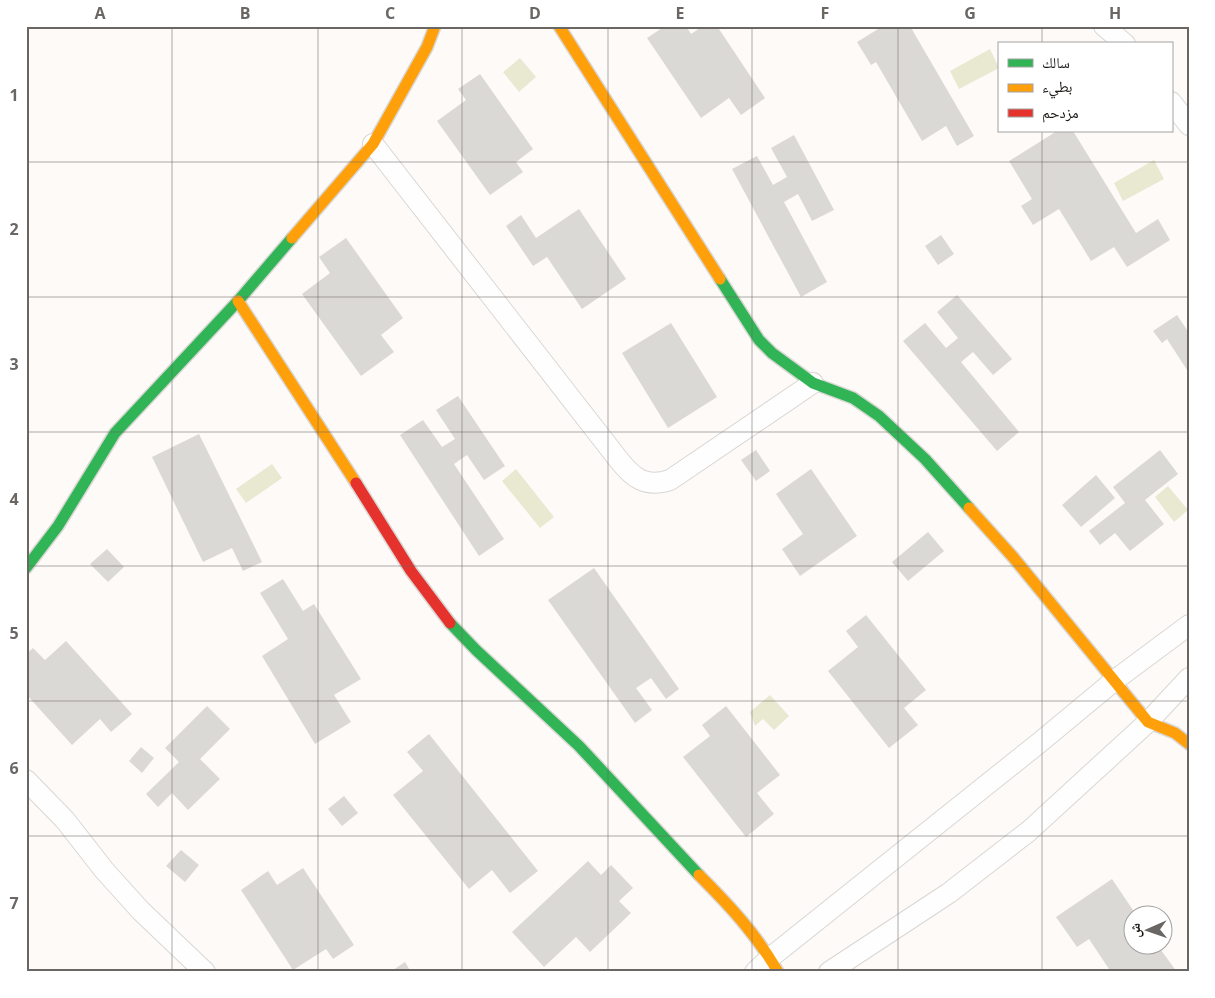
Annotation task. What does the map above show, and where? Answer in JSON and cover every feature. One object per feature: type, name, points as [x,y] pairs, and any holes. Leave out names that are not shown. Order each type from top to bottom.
[{"type":"street","points":[[26,568],[58,526],[115,433],[238,301],[373,144],[427,47],[434,26]]},
{"type":"street","points":[[559,26],[759,340],[772,353],[813,383],[853,398],[879,416],[925,459],[1013,557],[1148,722],[1175,733],[1189,744]]},
{"type":"street","points":[[1104,26],[1123,42]]},
{"type":"street","points":[[1172,103],[1189,125]]},
{"type":"street","points":[[373,144],[622,464],[637,479],[661,483],[670,480],[813,383]]},
{"type":"street","points":[[238,301],[344,463],[414,575],[447,621],[494,669],[525,694],[566,732],[677,853],[748,925],[774,964]]},
{"type":"street","points":[[755,972],[774,964],[1115,680],[1189,625]]},
{"type":"street","points":[[829,972],[949,893],[1022,836],[1148,722],[1189,678]]},
{"type":"street","points":[[26,780],[65,820],[104,870],[141,912],[206,972]]},
{"type":"shaded area","points":[[990,49],[998,66],[998,69],[959,89],[950,71]]},
{"type":"shaded area","points":[[520,58],[536,77],[519,92],[503,72]]},
{"type":"shaded area","points":[[1154,160],[1164,179],[1123,201],[1114,183]]},
{"type":"shaded area","points":[[272,464],[282,478],[246,503],[236,489]]},
{"type":"shaded area","points":[[516,469],[554,517],[540,528],[502,481]]},
{"type":"shaded area","points":[[1168,486],[1188,510],[1174,522],[1155,497]]},
{"type":"shaded area","points":[[770,695],[789,716],[774,730],[763,719],[755,726],[750,712]]},
{"type":"building","points":[[665,26],[686,26],[691,34],[703,26],[717,26],[765,98],[741,115],[729,98],[701,118],[647,38]]},
{"type":"building","points":[[883,26],[910,26],[974,136],[957,146],[946,126],[922,141],[876,62],[871,65],[857,42]]},
{"type":"building","points":[[480,74],[533,149],[516,162],[523,172],[490,195],[437,121],[466,100],[458,89]]},
{"type":"building","points":[[1055,132],[1074,132],[1136,233],[1158,219],[1170,240],[1127,267],[1114,247],[1091,261],[1059,209],[1033,225],[1021,206],[1032,199],[1009,161]]},
{"type":"building","points":[[794,135],[834,210],[812,221],[798,194],[784,202],[827,282],[801,297],[732,169],[757,156],[773,185],[787,177],[771,148]]},
{"type":"building","points":[[579,209],[626,279],[582,309],[547,257],[533,266],[506,226],[521,215],[536,238]]},
{"type":"building","points":[[941,235],[954,254],[938,265],[925,246]]},
{"type":"building","points":[[346,238],[403,318],[381,335],[394,352],[361,376],[302,294],[330,273],[319,257]]},
{"type":"building","points":[[957,295],[1012,359],[993,375],[973,352],[961,362],[1019,432],[997,451],[903,341],[925,323],[946,348],[958,338],[937,312]]},
{"type":"building","points":[[1177,315],[1189,333],[1189,373],[1167,339],[1162,343],[1153,331]]},
{"type":"building","points":[[671,323],[717,397],[668,428],[622,353]]},
{"type":"building","points":[[458,396],[505,466],[484,480],[467,455],[454,464],[504,539],[479,556],[400,435],[423,420],[442,447],[455,439],[436,410]]},
{"type":"building","points":[[199,434],[262,562],[243,571],[232,548],[203,562],[152,457]]},
{"type":"building","points":[[756,450],[770,471],[756,481],[741,460]]},
{"type":"building","points":[[1160,450],[1178,474],[1145,500],[1164,524],[1130,551],[1115,533],[1100,545],[1089,531],[1125,503],[1113,487]]},
{"type":"building","points":[[811,469],[857,536],[800,576],[782,549],[803,534],[776,494]]},
{"type":"building","points":[[1096,475],[1115,498],[1081,527],[1062,505]]},
{"type":"building","points":[[928,532],[944,551],[908,581],[892,562]]},
{"type":"building","points":[[107,549],[124,567],[108,582],[90,564]]},
{"type":"building","points":[[594,568],[679,689],[666,699],[651,678],[636,688],[652,710],[635,723],[548,600]]},
{"type":"building","points":[[283,579],[303,611],[314,604],[361,679],[334,695],[351,722],[315,744],[262,656],[288,639],[260,593]]},
{"type":"building","points":[[866,615],[926,690],[904,708],[918,725],[889,748],[828,671],[858,647],[846,631]]},
{"type":"building","points":[[66,641],[132,714],[111,732],[100,719],[72,745],[26,694],[26,654],[33,648],[45,660]]},
{"type":"building","points":[[207,706],[230,729],[200,759],[220,779],[188,810],[172,793],[158,807],[146,794],[179,762],[165,748]]},
{"type":"building","points":[[726,706],[780,775],[757,793],[774,814],[746,837],[683,757],[710,736],[702,725]]},
{"type":"building","points":[[429,734],[538,871],[510,893],[492,870],[469,889],[393,795],[423,771],[407,752]]},
{"type":"building","points":[[141,747],[154,758],[142,773],[129,761]]},
{"type":"building","points":[[344,796],[358,813],[342,826],[328,809]]},
{"type":"building","points":[[181,850],[199,865],[185,882],[166,866]]},
{"type":"building","points":[[588,861],[601,875],[611,865],[633,888],[619,901],[631,913],[590,952],[576,937],[544,967],[512,932]]},
{"type":"building","points":[[303,868],[354,945],[333,959],[326,949],[293,970],[241,890],[268,871],[277,885]]},
{"type":"building","points":[[1112,879],[1130,906],[1122,906],[1122,956],[1165,956],[1177,972],[1111,972],[1089,939],[1077,947],[1056,917]]},
{"type":"building","points":[[405,962],[411,972],[390,972]]},
{"type":"traffic: fast","points":[[26,568],[58,526],[115,433],[238,301],[292,238]]},
{"type":"traffic: fast","points":[[720,279],[759,340],[772,353],[813,383],[853,398],[879,416],[925,459],[969,508]]},
{"type":"traffic: fast","points":[[450,623],[476,650],[579,746],[699,875]]},
{"type":"traffic: slow","points":[[292,238],[373,144],[427,47],[435,26]]},
{"type":"traffic: slow","points":[[559,26],[720,279]]},
{"type":"traffic: slow","points":[[238,301],[356,483]]},
{"type":"traffic: slow","points":[[969,508],[1013,557],[1148,722],[1175,733],[1189,744]]},
{"type":"traffic: slow","points":[[699,875],[742,921],[761,945],[778,972]]},
{"type":"traffic: jam","points":[[356,483],[411,571],[450,623]]}]
